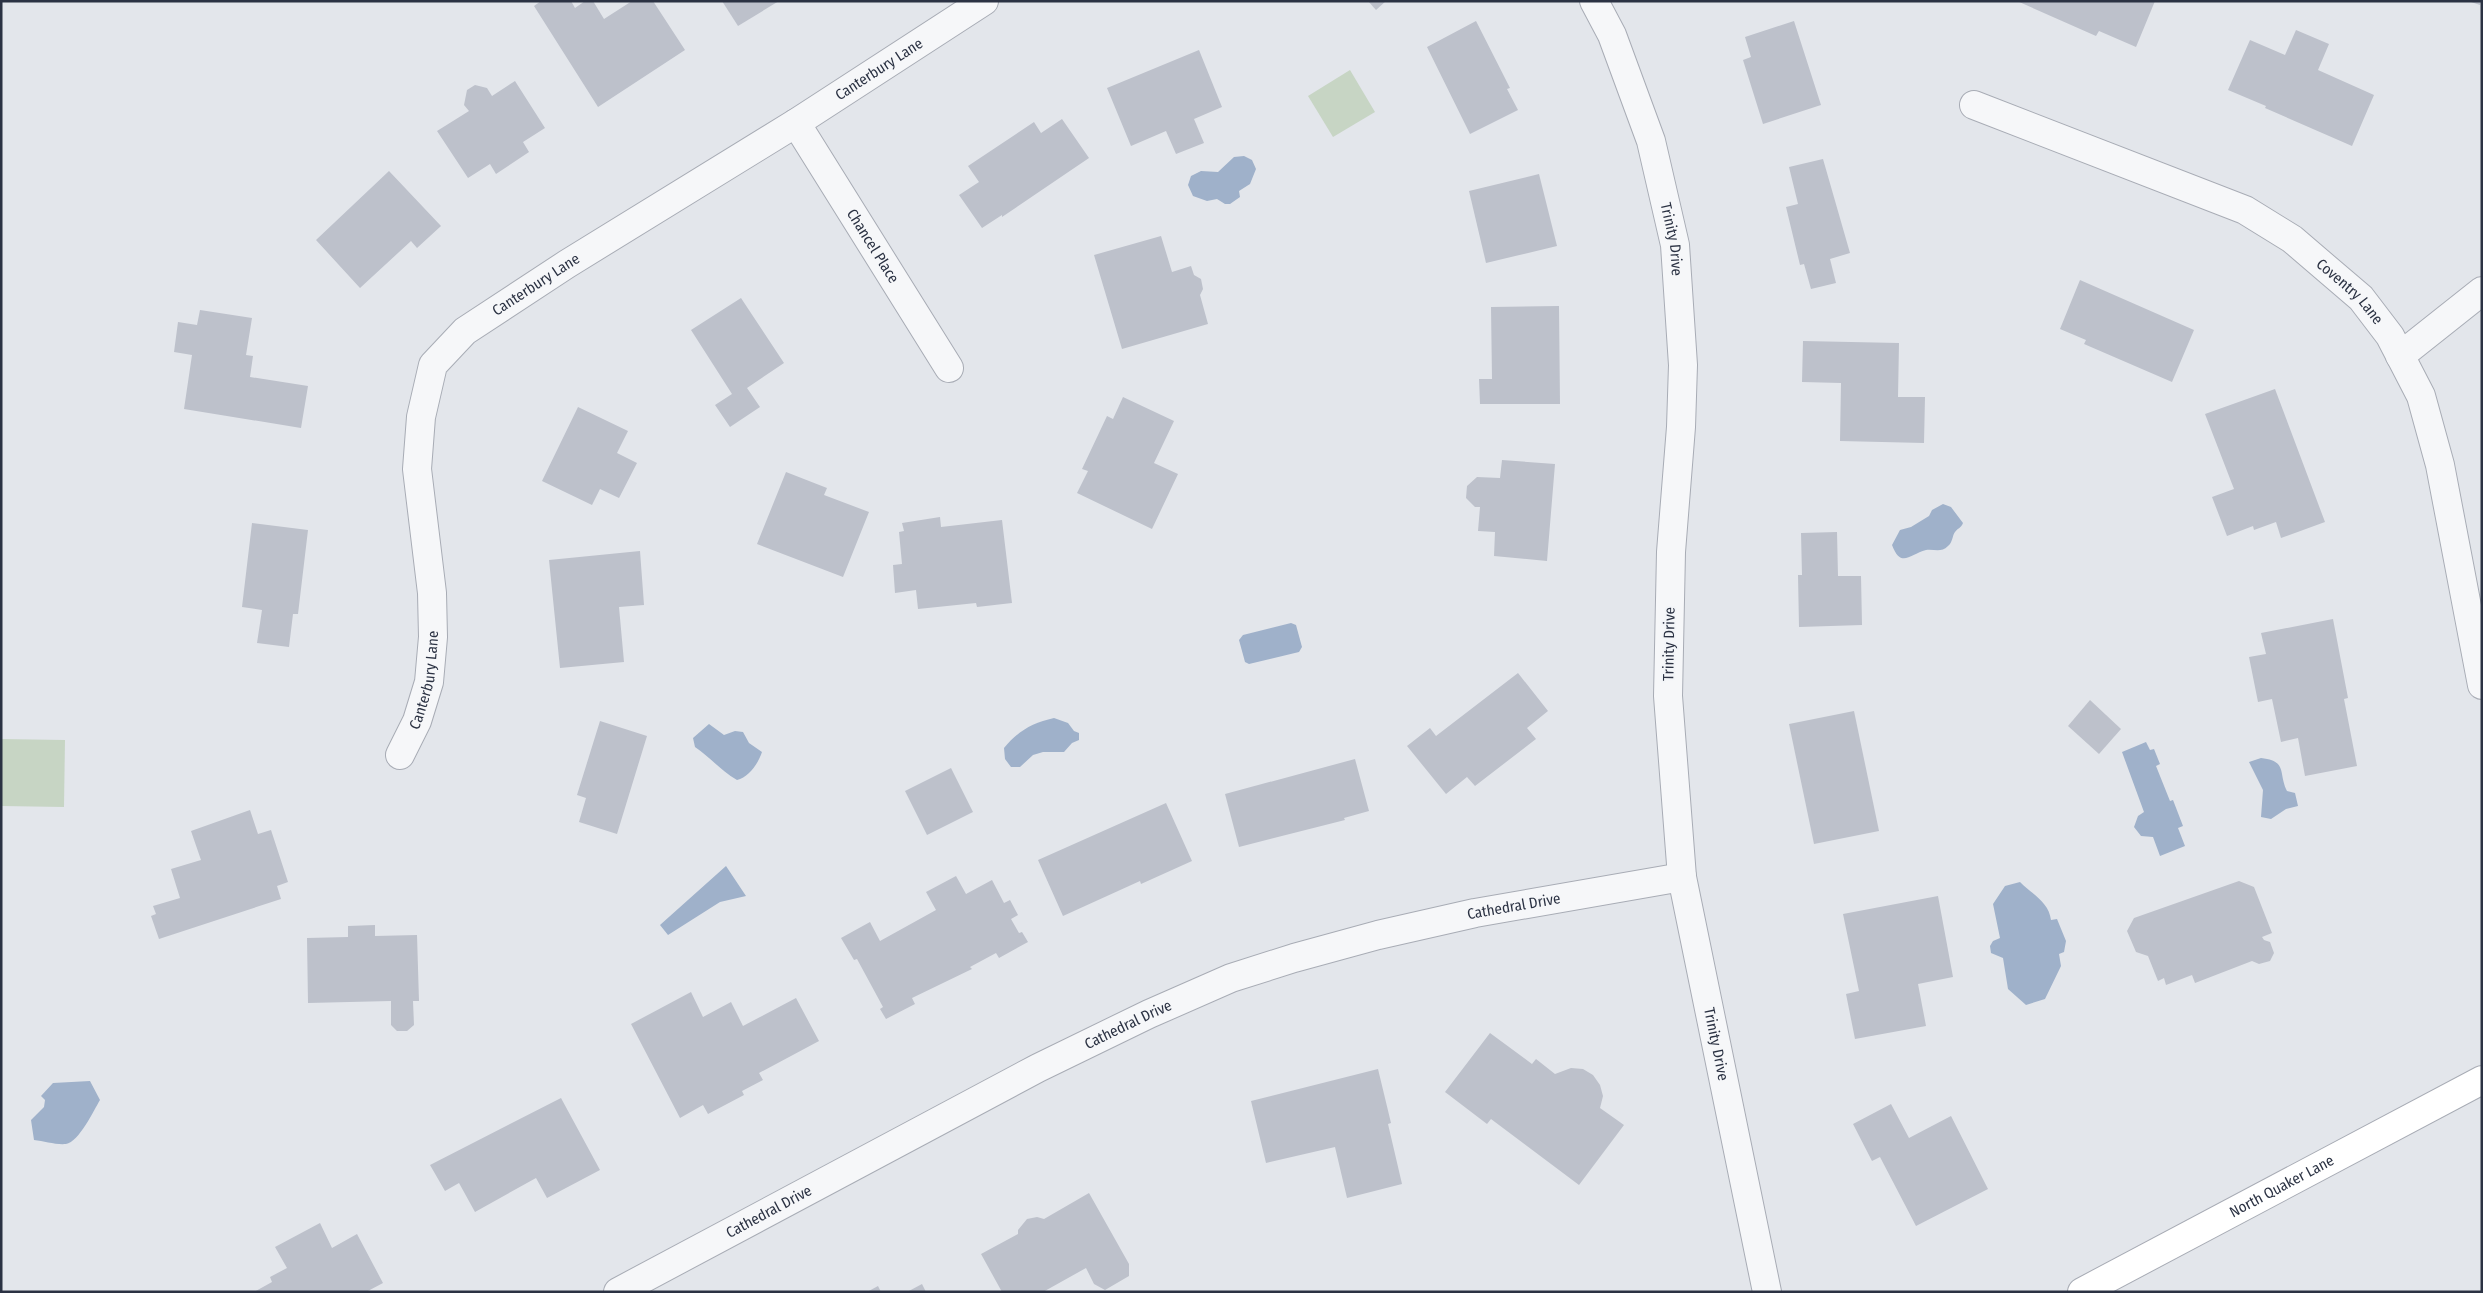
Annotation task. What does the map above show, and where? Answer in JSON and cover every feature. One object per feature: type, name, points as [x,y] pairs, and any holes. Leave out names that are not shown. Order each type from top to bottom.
[{"type":"main road","name":"North Quaker Lane","points":[[2082,1292],[2482,1080]]},
{"type":"street","name":"Canterbury Lane","points":[[400,755],[417,721],[429,682],[433,637],[432,593],[418,469],[421,416],[434,365],[465,331],[567,264],[796,123],[984,1]]},
{"type":"street","name":"Trinity Drive","points":[[1594,1],[1616,44],[1651,141],[1663,187],[1676,255],[1683,365],[1681,426],[1671,552],[1668,696],[1682,877],[1767,1292]]},
{"type":"street","name":"Coventry Lane","points":[[1974,105],[2245,210],[2292,239],[2361,298],[2390,336],[2421,396],[2440,465],[2482,685]]},
{"type":"street","name":"Chancel Place","points":[[796,123],[949,368]]},
{"type":"street","points":[[2400,356],[2482,291]]},
{"type":"street","name":"Cathedral Drive","points":[[618,1292],[1038,1068],[1149,1014],[1231,978],[1294,958],[1378,935],[1475,913],[1682,877]]},
{"type":"green space","points":[[1350,70],[1375,112],[1333,137],[1308,96]]},
{"type":"green space","points":[[1,739],[65,740],[64,807],[1,806]]},
{"type":"water","points":[[1244,156],[1252,160],[1256,169],[1250,184],[1239,191],[1240,197],[1230,204],[1225,204],[1217,199],[1207,201],[1193,196],[1188,185],[1191,176],[1201,171],[1218,172],[1234,157]]},
{"type":"water","points":[[1943,504],[1951,507],[1963,523],[1955,532],[1950,544],[1940,550],[1926,550],[1906,558],[1899,556],[1892,545],[1900,530],[1911,527],[1929,516],[1932,510]]},
{"type":"water","points":[[1291,623],[1296,625],[1302,647],[1299,652],[1249,664],[1245,662],[1239,640],[1243,635]]},
{"type":"water","points":[[1054,718],[1068,723],[1074,731],[1079,733],[1079,740],[1072,743],[1064,752],[1043,752],[1033,755],[1020,767],[1011,767],[1005,759],[1004,748],[1026,728]]},
{"type":"water","points":[[709,724],[724,735],[735,731],[743,732],[749,743],[762,752],[749,773],[737,780],[695,747],[693,738]]},
{"type":"water","points":[[2146,742],[2150,750],[2154,749],[2160,764],[2156,766],[2170,801],[2173,800],[2183,826],[2178,828],[2185,846],[2160,856],[2153,837],[2141,836],[2134,827],[2138,816],[2144,812],[2122,752]]},
{"type":"water","points":[[2261,758],[2279,765],[2284,785],[2287,791],[2295,793],[2298,806],[2286,809],[2271,819],[2261,817],[2263,790],[2249,762]]},
{"type":"water","points":[[726,866],[746,896],[720,902],[668,935],[660,925]]},
{"type":"water","points":[[2020,882],[2043,903],[2050,914],[2051,920],[2057,919],[2066,941],[2064,952],[2059,954],[2061,966],[2045,999],[2026,1005],[2008,989],[2003,958],[1991,953],[1990,946],[1993,941],[2000,938],[1993,904],[2005,886]]},
{"type":"water","points":[[90,1081],[100,1100],[86,1125],[76,1138],[66,1144],[34,1140],[31,1120],[44,1107],[45,1100],[41,1096],[53,1083]]},
{"type":"building","points":[[541,1],[571,1],[575,8],[585,1],[593,1],[604,19],[632,1],[653,1],[685,50],[598,107],[534,6]]},
{"type":"building","points":[[722,1],[779,1],[738,26]]},
{"type":"building","points":[[1368,1],[1386,1],[1376,10]]},
{"type":"building","points":[[2017,1],[2155,1],[2136,47],[2099,31],[2096,36]]},
{"type":"building","points":[[2468,1],[2481,1],[2480,5]]},
{"type":"building","points":[[1476,21],[1510,88],[1507,89],[1518,110],[1470,134],[1427,47]]},
{"type":"building","points":[[1794,21],[1821,105],[1763,124],[1743,60],[1751,57],[1745,37]]},
{"type":"building","points":[[2296,30],[2329,44],[2318,70],[2374,95],[2352,146],[2228,90],[2250,40],[2285,55]]},
{"type":"building","points":[[1199,50],[1222,107],[1194,119],[1204,143],[1176,154],[1166,131],[1131,146],[1107,88]]},
{"type":"building","points":[[515,81],[545,128],[523,142],[529,152],[496,174],[490,164],[468,178],[437,131],[469,111],[464,105],[467,90],[475,85],[487,88],[492,96]]},
{"type":"building","points":[[1062,119],[1089,158],[1002,217],[1002,215],[982,228],[959,195],[979,182],[968,166],[1034,122],[1041,133]]},
{"type":"building","points":[[1823,159],[1850,253],[1830,259],[1836,283],[1811,289],[1804,264],[1800,265],[1786,207],[1798,204],[1789,167]]},
{"type":"building","points":[[389,171],[441,226],[417,248],[411,241],[360,288],[316,240]]},
{"type":"building","points":[[1539,174],[1557,246],[1486,263],[1469,191]]},
{"type":"building","points":[[1161,236],[1172,272],[1191,266],[1194,275],[1201,279],[1203,289],[1200,295],[1208,324],[1122,349],[1094,255]]},
{"type":"building","points":[[2080,280],[2194,330],[2172,382],[2084,344],[2086,340],[2060,329]]},
{"type":"building","points":[[741,298],[784,363],[747,388],[760,407],[730,427],[715,405],[732,394],[691,330]]},
{"type":"building","points":[[1559,306],[1560,404],[1480,404],[1479,379],[1492,379],[1491,307]]},
{"type":"building","points":[[200,310],[252,318],[246,355],[253,356],[250,377],[308,386],[301,428],[184,409],[192,355],[174,352],[178,322],[197,325]]},
{"type":"building","points":[[1803,341],[1899,343],[1898,397],[1925,397],[1924,443],[1840,441],[1841,383],[1802,382]]},
{"type":"building","points":[[2275,389],[2325,522],[2281,538],[2276,522],[2254,530],[2253,526],[2227,536],[2212,497],[2234,489],[2205,414]]},
{"type":"building","points":[[1123,397],[1174,421],[1154,463],[1178,474],[1152,529],[1077,493],[1088,471],[1082,469],[1107,416],[1113,419]]},
{"type":"building","points":[[578,407],[628,431],[617,453],[637,463],[619,498],[600,489],[592,505],[542,481]]},
{"type":"building","points":[[1502,460],[1555,464],[1547,561],[1494,556],[1495,532],[1478,531],[1480,507],[1475,507],[1466,498],[1467,486],[1477,477],[1500,478]]},
{"type":"building","points":[[786,472],[827,488],[824,495],[869,512],[843,577],[757,544]]},
{"type":"building","points":[[940,517],[941,527],[1002,520],[1012,603],[977,607],[976,603],[918,609],[916,590],[895,593],[893,565],[902,564],[899,532],[904,531],[902,523]]},
{"type":"building","points":[[252,523],[308,530],[298,614],[293,614],[289,647],[257,643],[262,610],[242,607]]},
{"type":"building","points":[[1837,532],[1838,576],[1861,576],[1862,625],[1799,627],[1798,575],[1802,575],[1801,533]]},
{"type":"building","points":[[640,551],[644,605],[619,607],[624,662],[560,668],[549,560]]},
{"type":"building","points":[[2333,619],[2348,698],[2344,699],[2357,766],[2305,776],[2298,738],[2281,742],[2272,699],[2258,702],[2249,657],[2266,654],[2261,633]]},
{"type":"building","points":[[1518,673],[1548,711],[1527,728],[1536,739],[1475,786],[1467,777],[1446,794],[1407,746],[1430,728],[1436,736]]},
{"type":"building","points":[[2090,700],[2121,729],[2099,754],[2068,726]]},
{"type":"building","points":[[1854,711],[1879,831],[1814,844],[1789,724]]},
{"type":"building","points":[[600,721],[647,736],[617,834],[579,822],[586,798],[577,795]]},
{"type":"building","points":[[1355,759],[1369,811],[1344,818],[1345,820],[1239,847],[1225,794]]},
{"type":"building","points":[[951,768],[973,812],[927,835],[905,791]]},
{"type":"building","points":[[1166,803],[1192,861],[1141,884],[1140,881],[1063,916],[1038,860]]},
{"type":"building","points":[[250,810],[258,834],[271,830],[288,882],[277,886],[281,899],[159,939],[151,916],[156,914],[153,906],[180,898],[171,869],[201,860],[191,831]]},
{"type":"building","points":[[956,876],[966,894],[992,880],[1004,903],[1010,900],[1018,915],[1011,919],[1019,933],[1022,932],[1028,942],[999,958],[996,953],[970,967],[972,969],[912,998],[915,1004],[886,1019],[880,1009],[883,1007],[857,959],[854,960],[841,938],[870,922],[880,941],[936,910],[926,892]]},
{"type":"building","points":[[2239,881],[2254,887],[2272,933],[2262,937],[2270,942],[2274,953],[2270,961],[2259,964],[2252,961],[2195,983],[2192,975],[2166,985],[2164,978],[2158,981],[2148,956],[2136,952],[2127,931],[2134,918]]},
{"type":"building","points":[[1938,896],[1953,977],[1918,984],[1926,1026],[1855,1039],[1846,994],[1859,991],[1843,914]]},
{"type":"building","points":[[375,925],[375,936],[417,935],[419,1001],[413,1001],[414,1025],[407,1031],[397,1031],[391,1025],[391,1001],[308,1003],[307,938],[348,937],[348,926]]},
{"type":"building","points":[[691,992],[703,1017],[731,1002],[743,1026],[796,998],[819,1041],[759,1073],[763,1080],[742,1091],[744,1095],[708,1114],[703,1105],[680,1118],[631,1024]]},
{"type":"building","points":[[1490,1033],[1532,1064],[1536,1059],[1555,1074],[1571,1068],[1583,1069],[1593,1075],[1600,1085],[1603,1096],[1600,1108],[1624,1125],[1579,1185],[1491,1119],[1487,1124],[1445,1092]]},
{"type":"building","points":[[1378,1069],[1391,1123],[1388,1124],[1402,1184],[1347,1198],[1335,1147],[1266,1163],[1251,1101]]},
{"type":"building","points":[[561,1098],[600,1170],[547,1198],[536,1178],[475,1212],[459,1183],[445,1191],[430,1165]]},
{"type":"building","points":[[1891,1104],[1909,1138],[1951,1116],[1988,1189],[1916,1226],[1880,1157],[1872,1161],[1853,1124]]},
{"type":"building","points":[[1089,1193],[1129,1264],[1129,1276],[1105,1290],[1094,1284],[1086,1268],[1043,1292],[1002,1292],[981,1254],[1018,1234],[1018,1230],[1027,1219],[1037,1217],[1044,1219]]},
{"type":"building","points":[[320,1223],[332,1248],[357,1234],[383,1283],[366,1292],[254,1292],[272,1282],[270,1277],[287,1268],[275,1247]]},
{"type":"building","points":[[922,1284],[926,1292],[907,1292]]},
{"type":"building","points":[[878,1286],[881,1292],[867,1292]]}]
